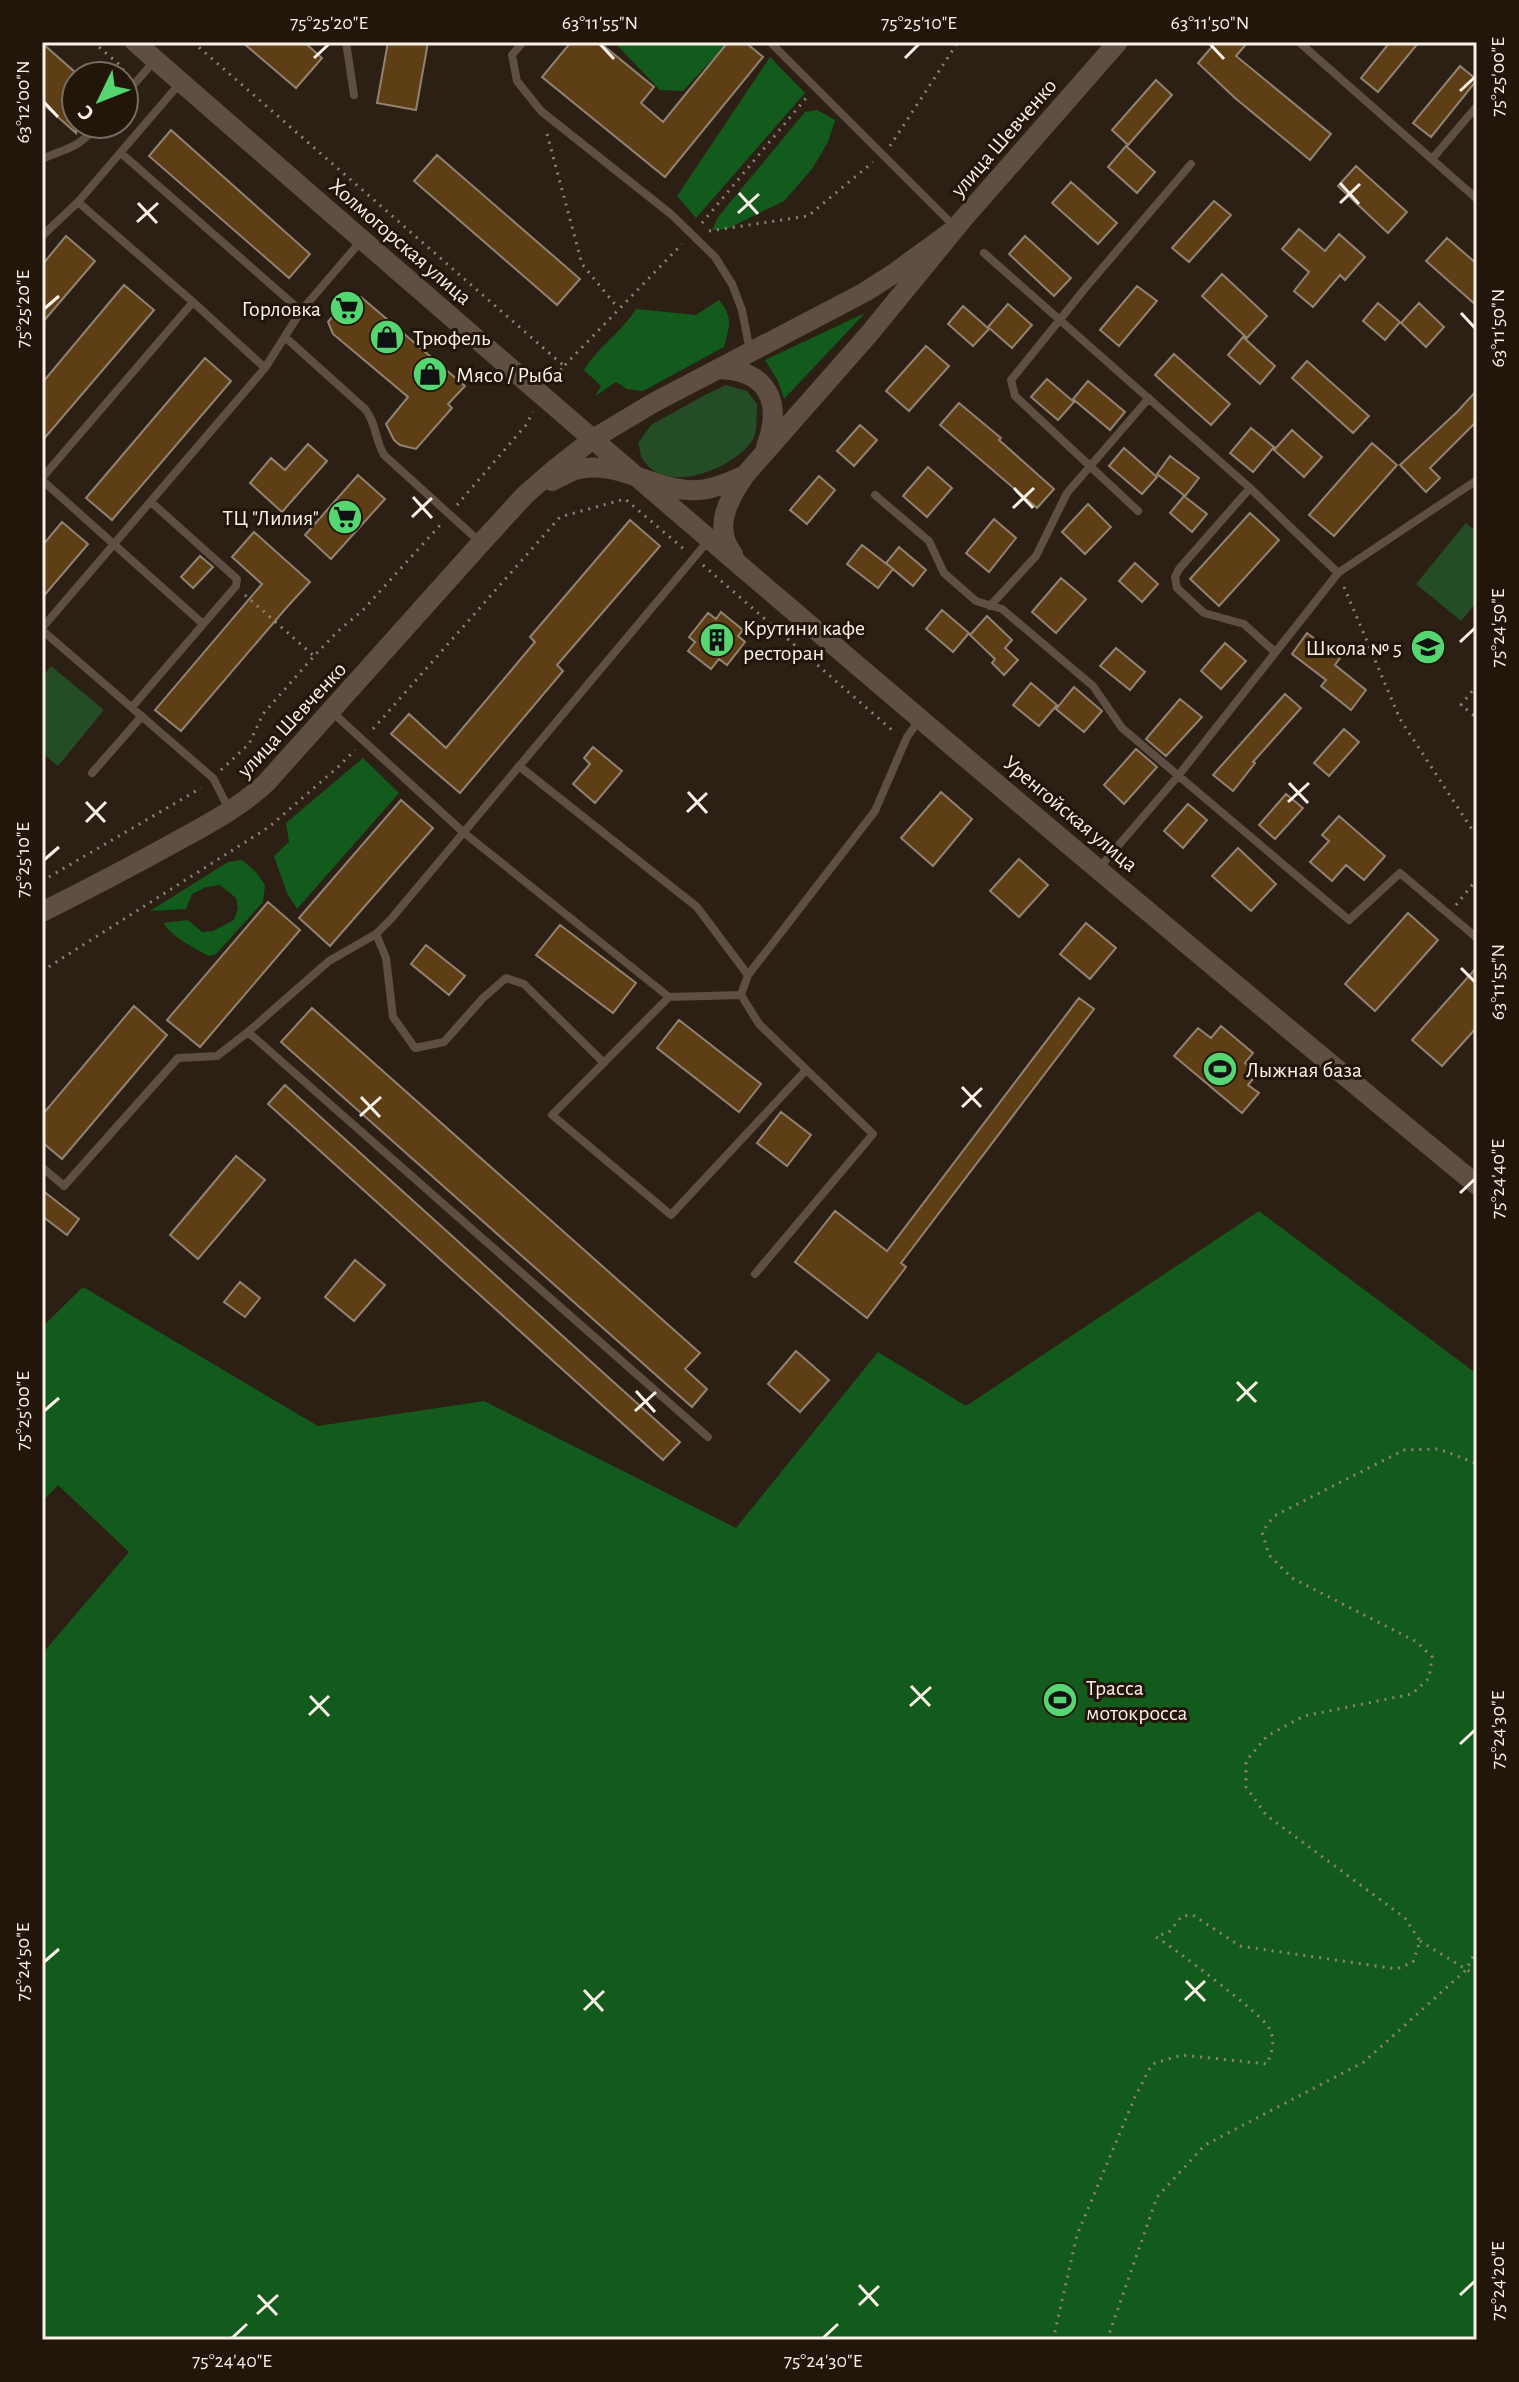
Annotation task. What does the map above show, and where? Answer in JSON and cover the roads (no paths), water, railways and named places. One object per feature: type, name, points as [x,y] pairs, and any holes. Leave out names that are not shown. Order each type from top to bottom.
[{"type":"street","name":"Холмогорская улица","points":[[135,42],[636,475]]},
{"type":"street","name":"улица Шевченко","points":[[956,228],[1118,42]]},
{"type":"street","points":[[525,495],[593,439],[653,403],[865,292],[956,228]]},
{"type":"street","points":[[525,495],[575,470],[601,469],[636,475],[663,486],[697,490],[731,482],[750,469],[869,334],[956,228]]},
{"type":"street","points":[[716,369],[746,372],[764,385],[773,405],[771,432],[766,446],[728,501],[723,530],[729,550],[746,569]]},
{"type":"street","points":[[636,475],[623,455],[625,437],[634,422],[653,403]]},
{"type":"street","name":"Уренгойская улица","points":[[636,475],[1292,1033],[1477,1185]]},
{"type":"street","name":"улица Шевченко","points":[[42,912],[230,812],[266,783],[525,495]]},
{"type":"lane","points":[[346,42],[354,95]]},
{"type":"lane","points":[[523,42],[512,55],[517,81],[541,111],[693,234],[715,257],[732,284],[742,310],[750,351]]},
{"type":"lane","points":[[770,42],[956,228]]},
{"type":"lane","points":[[1299,42],[1477,199]]},
{"type":"lane","points":[[140,77],[155,59]]},
{"type":"lane","points":[[42,236],[78,202],[182,82]]},
{"type":"lane","points":[[1432,159],[1477,106]]},
{"type":"lane","points":[[42,158],[69,150],[84,140]]},
{"type":"lane","points":[[121,153],[301,311]]},
{"type":"lane","points":[[1138,511],[1015,396],[1011,380],[1191,164]]},
{"type":"lane","points":[[78,202],[265,368]]},
{"type":"lane","points":[[230,812],[213,778],[42,629],[265,368],[301,311],[362,240]]},
{"type":"lane","points":[[984,253],[1250,488],[1338,573]]},
{"type":"lane","points":[[193,302],[42,479],[203,624]]},
{"type":"lane","points":[[285,337],[372,417],[377,443],[384,455],[481,543]]},
{"type":"lane","points":[[990,606],[1036,556],[1067,493],[1149,398]]},
{"type":"lane","points":[[1099,869],[1178,776],[1338,573],[1477,480]]},
{"type":"lane","points":[[1250,488],[1175,577],[1177,588],[1204,613],[1244,624],[1275,652]]},
{"type":"lane","points":[[875,495],[929,541],[944,573],[976,601],[1002,609],[1093,686],[1122,728],[1349,920],[1400,873],[1477,938]]},
{"type":"lane","points":[[132,707],[236,586],[237,579],[151,502]]},
{"type":"lane","points":[[42,1167],[64,1186],[178,1058],[217,1056],[329,961],[376,934],[710,539]]},
{"type":"lane","points":[[331,711],[463,832],[669,997],[741,995]]},
{"type":"lane","points":[[92,773],[142,716]]},
{"type":"lane","points":[[741,995],[748,975],[875,811],[905,741],[921,718]]},
{"type":"lane","points":[[519,766],[697,907],[748,975]]},
{"type":"lane","points":[[376,934],[386,958],[393,1017],[415,1048],[444,1042],[483,998],[506,978],[524,984],[604,1063]]},
{"type":"lane","points":[[741,995],[759,1024],[873,1134],[755,1274]]},
{"type":"lane","points":[[669,997],[552,1115],[671,1215],[806,1070]]},
{"type":"lane","points":[[248,1032],[708,1437]]},
{"type":"place","name":"Горловка","points":[[347,308]]},
{"type":"place","name":"Трюфель","points":[[387,337]]},
{"type":"place","name":"Мясо / Рыба","points":[[430,374]]},
{"type":"place","name":"ТЦ \"Лилия\"","points":[[345,517]]},
{"type":"place","name":"Крутини кафе ресторан","points":[[717,640]]},
{"type":"place","name":"Школа № 5","points":[[1428,647]]},
{"type":"place","name":"Лыжная база","points":[[1220,1069]]},
{"type":"place","name":"Трасса мотокросса","points":[[1060,1700]]}]
